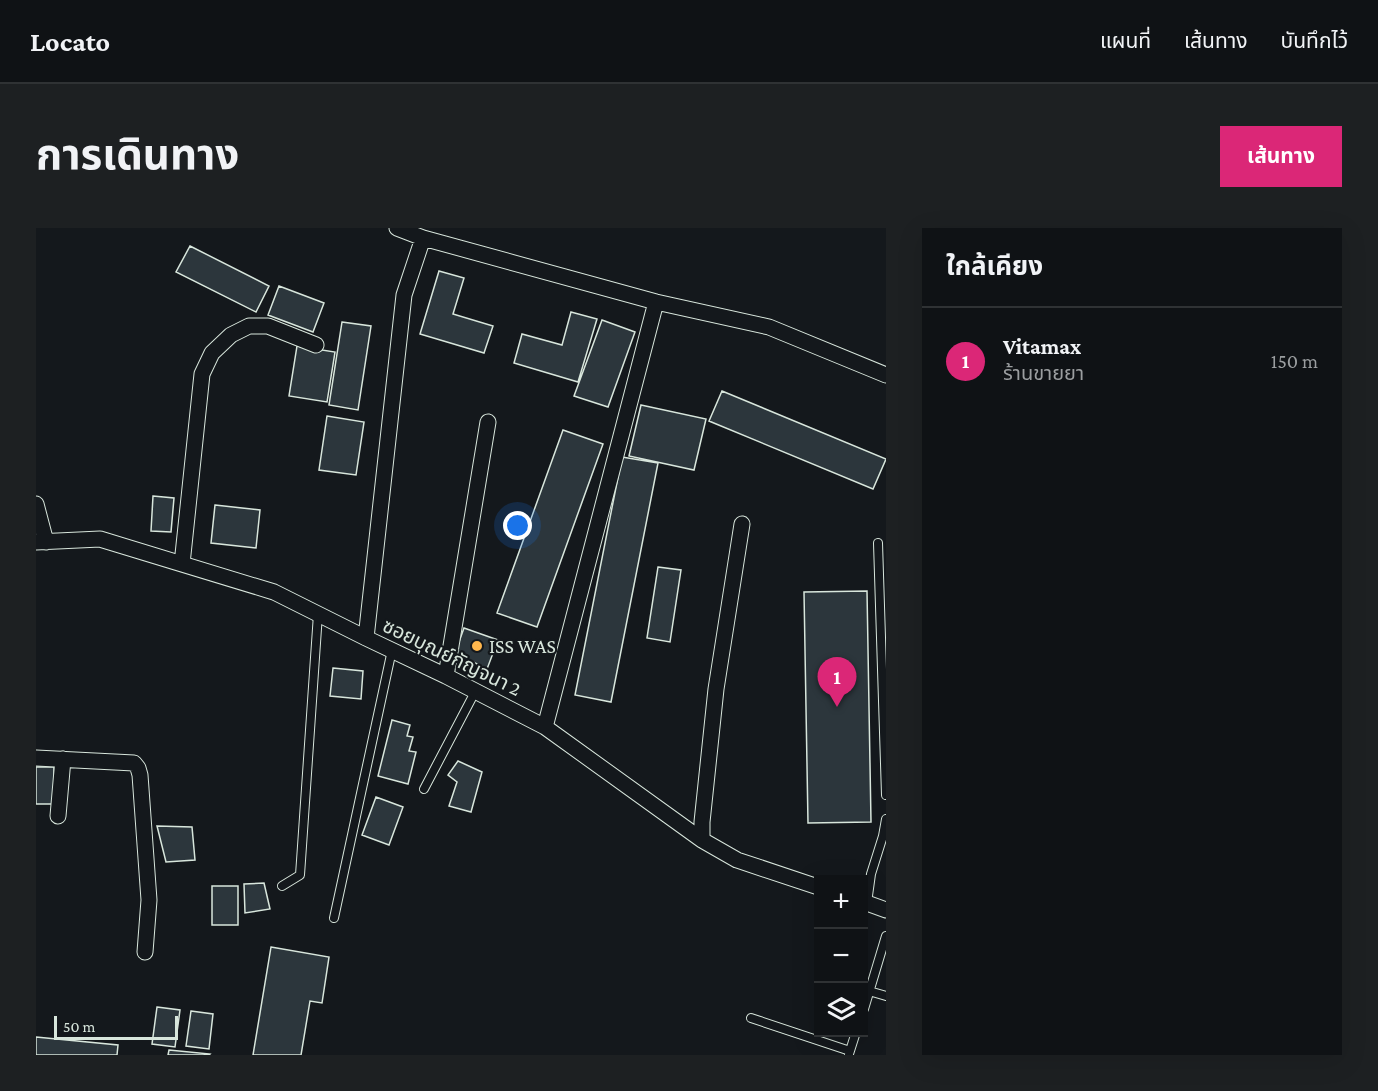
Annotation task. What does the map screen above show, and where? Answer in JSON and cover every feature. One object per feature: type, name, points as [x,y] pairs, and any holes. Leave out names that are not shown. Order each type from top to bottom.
[{"type":"street","points":[[397,228],[423,238],[656,302],[769,327],[886,375]]},
{"type":"street","points":[[366,638],[404,295],[423,238]]},
{"type":"street","points":[[545,727],[656,302]]},
{"type":"street","points":[[183,564],[202,374],[212,353],[231,335],[249,326],[268,326],[316,345]]},
{"type":"street","points":[[446,676],[488,422]]},
{"type":"street","points":[[36,504],[41,542]]},
{"type":"street","points":[[702,840],[716,689],[742,524]]},
{"type":"street","name":"ซอยบุณย์กัญจนา 2","points":[[41,542],[100,539],[274,592],[545,727],[702,840],[737,860],[814,885]]},
{"type":"street","points":[[36,758],[134,764],[138,768],[149,900],[145,952]]},
{"type":"street","points":[[58,816],[63,759]]},
{"type":"street","points":[[868,903],[886,909]]},
{"type":"lane","points":[[878,543],[886,795]]},
{"type":"lane","points":[[282,885],[300,875],[318,614]]},
{"type":"lane","points":[[334,918],[392,650]]},
{"type":"lane","points":[[424,789],[475,692]]},
{"type":"lane","points":[[868,888],[886,819]]},
{"type":"lane","points":[[868,995],[886,936]]},
{"type":"lane","points":[[869,991],[886,996]]},
{"type":"lane","points":[[751,1018],[850,1054],[855,1037]]},
{"type":"building","points":[[190,246],[269,286],[256,312],[176,272]]},
{"type":"building","points":[[439,271],[464,278],[453,314],[493,326],[484,353],[420,334]]},
{"type":"building","points":[[279,286],[324,303],[313,332],[268,315]]},
{"type":"building","points":[[571,312],[597,319],[578,382],[514,363],[522,334],[562,345]]},
{"type":"building","points":[[602,320],[635,332],[608,407],[574,396]]},
{"type":"building","points":[[342,322],[371,326],[358,410],[329,405]]},
{"type":"building","points":[[297,346],[335,352],[327,402],[289,396]]},
{"type":"building","points":[[722,391],[886,459],[873,489],[709,421]]},
{"type":"building","points":[[641,405],[706,419],[694,470],[629,456]]},
{"type":"building","points":[[327,416],[364,422],[356,475],[319,470]]},
{"type":"building","points":[[563,430],[603,444],[537,627],[497,613]]},
{"type":"building","points":[[622,457],[658,463],[611,702],[575,695]]},
{"type":"building","points":[[153,496],[174,498],[171,532],[151,531]]},
{"type":"building","points":[[215,505],[260,510],[256,548],[211,543]]},
{"type":"building","points":[[658,567],[681,570],[670,642],[647,638]]},
{"type":"building","points":[[867,591],[871,822],[808,823],[804,592]]},
{"type":"building","name":"ISS WAS","points":[[464,628],[498,640],[487,669],[455,653]]},
{"type":"building","points":[[333,668],[363,671],[361,699],[330,696]]},
{"type":"building","points":[[392,720],[410,725],[407,736],[413,737],[409,751],[416,752],[408,784],[378,776]]},
{"type":"building","points":[[458,761],[482,772],[471,812],[449,806],[457,782],[448,775]]},
{"type":"building","points":[[36,767],[54,767],[54,804],[36,804]]},
{"type":"building","points":[[376,797],[403,807],[389,845],[362,835]]},
{"type":"building","points":[[157,826],[192,827],[195,860],[166,862]]},
{"type":"building","points":[[264,883],[270,909],[245,913],[244,884]]},
{"type":"building","points":[[212,886],[238,886],[238,925],[212,925]]},
{"type":"building","points":[[271,947],[329,957],[322,1003],[310,1001],[301,1055],[253,1055]]},
{"type":"building","points":[[157,1007],[180,1010],[175,1047],[152,1044]]},
{"type":"building","points":[[191,1011],[213,1014],[209,1049],[186,1046]]},
{"type":"building","points":[[36,1037],[118,1045],[117,1055],[36,1055]]},
{"type":"building","points":[[169,1050],[210,1054],[168,1055]]},
{"type":"place","name":"ISS WAS","points":[[477,646]]},
{"type":"place","name":"Vitamax","points":[[837,707]]}]
